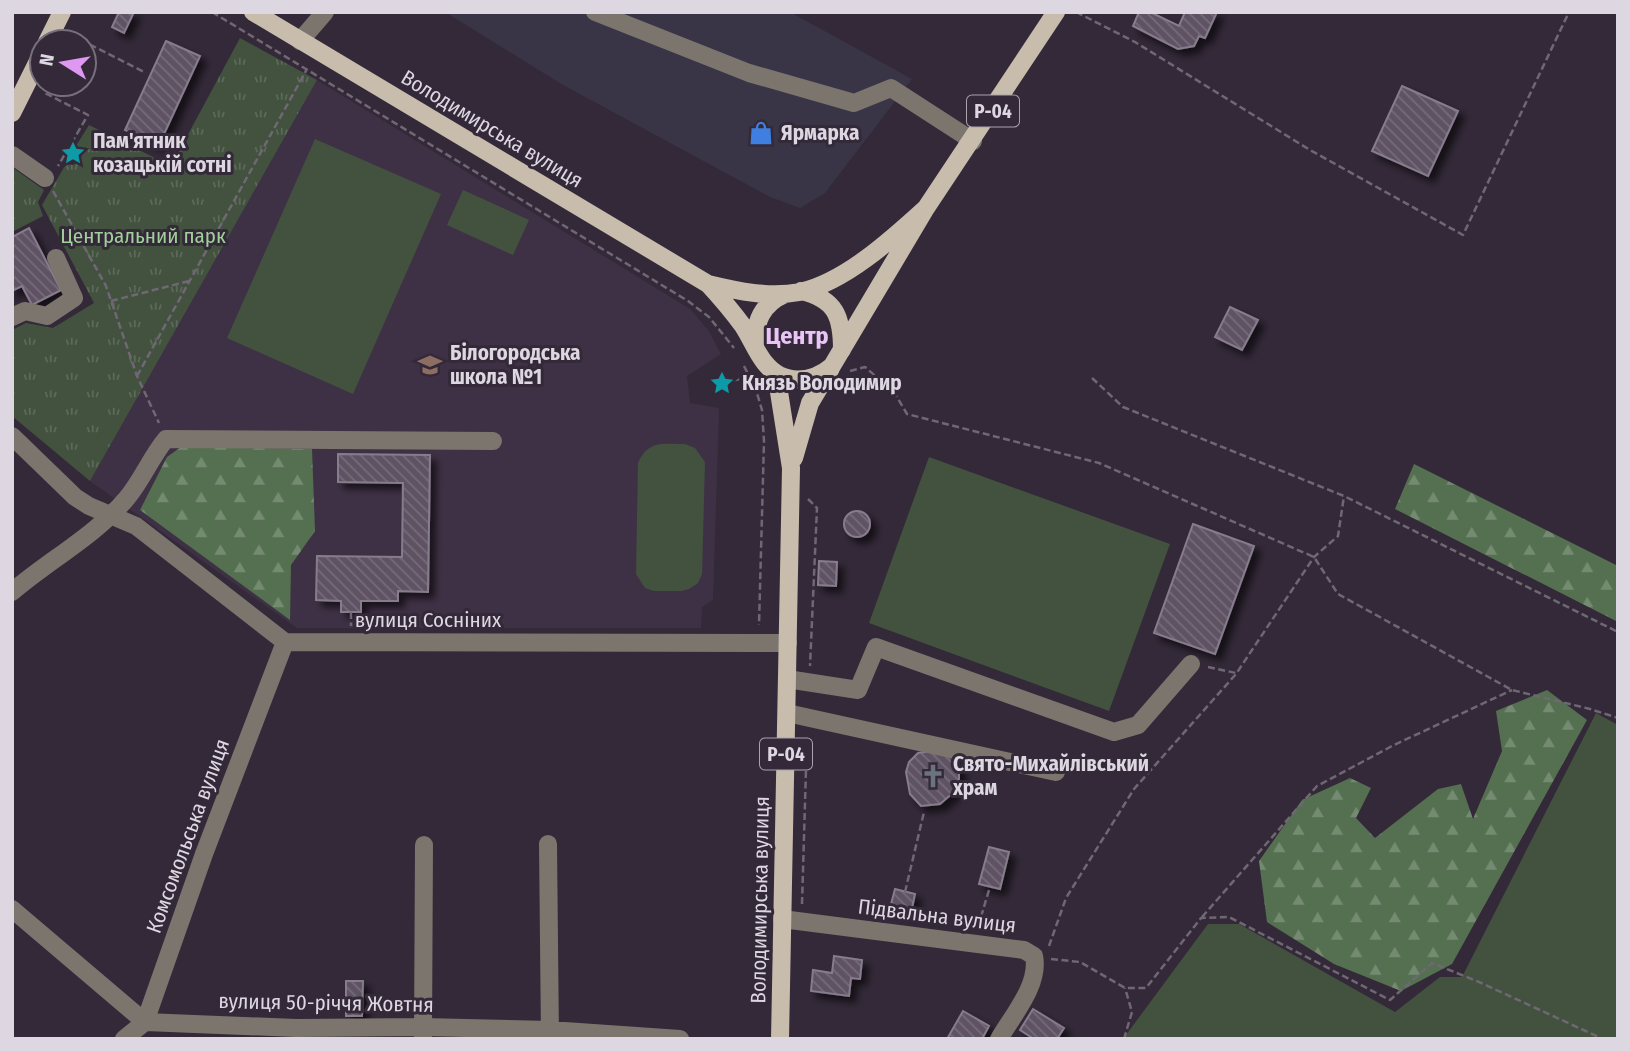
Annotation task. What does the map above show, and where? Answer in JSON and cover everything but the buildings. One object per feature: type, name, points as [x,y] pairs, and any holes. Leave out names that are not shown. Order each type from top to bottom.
[{"type":"main road","points":[[54,28],[62,12]]},
{"type":"main road","name":"Володимирська вулиця","points":[[253,12],[708,284]]},
{"type":"main road","name":"Р-04","points":[[832,366],[926,208],[973,141],[1054,13]]},
{"type":"main road","points":[[12,113],[28,81]]},
{"type":"main road","name":"Р-04","points":[[776,373],[766,365],[756,346],[755,332],[765,307],[833,278],[854,266],[889,242],[926,208]]},
{"type":"main road","points":[[708,284],[743,292],[815,294],[827,301],[837,312],[841,323],[842,350]]},
{"type":"main road","points":[[708,284],[756,346]]},
{"type":"main road","points":[[776,373],[787,378],[812,379],[832,366]]},
{"type":"main road","name":"Володимирська вулиця","points":[[791,468],[810,403],[832,366]]},
{"type":"main road","name":"Володимирська вулиця","points":[[776,373],[791,468],[780,1039]]},
{"type":"street","points":[[596,12],[749,73],[854,103],[891,88],[973,141]]},
{"type":"street","points":[[300,41],[321,15]]},
{"type":"street","points":[[12,155],[46,178]]},
{"type":"street","points":[[12,317],[25,310],[47,316],[74,298],[56,258]]},
{"type":"street","points":[[12,436],[75,497],[136,526],[285,642]]},
{"type":"street","points":[[12,592],[110,515],[127,498],[166,439],[493,441]]},
{"type":"street","name":"вулиця Сосніних","points":[[285,642],[788,643]]},
{"type":"street","name":"Комсомольська вулиця","points":[[148,1030],[204,854],[285,642]]},
{"type":"street","points":[[787,679],[858,690],[876,647],[1114,732],[1138,725],[1191,664]]},
{"type":"street","points":[[787,713],[1056,772]]},
{"type":"street","points":[[548,844],[550,1034]]},
{"type":"street","points":[[423,1033],[424,845]]},
{"type":"street","points":[[12,909],[148,1030],[124,1039]]},
{"type":"street","name":"Підвальна вулиця","points":[[782,919],[1024,950],[1040,957],[1033,978],[999,1039]]},
{"type":"street","name":"вулиця 50-річчя Жовтня","points":[[148,1030],[296,1034],[550,1034],[680,1039]]},
{"type":"path","points":[[212,12],[688,302],[709,317],[727,337],[750,377],[762,410],[764,441],[759,643]]},
{"type":"path","points":[[1076,12],[1135,42],[1310,150],[1464,235],[1569,12]]},
{"type":"path","points":[[98,49],[146,73]]},
{"type":"path","points":[[137,376],[317,52]]},
{"type":"path","points":[[55,98],[88,115],[51,178],[46,178],[106,286],[137,376],[166,439]]},
{"type":"path","points":[[111,301],[189,281]]},
{"type":"path","points":[[864,367],[894,392],[907,414],[1098,463],[1314,557],[1338,594],[1512,690],[1618,718]]},
{"type":"path","points":[[722,383],[750,377]]},
{"type":"path","points":[[1092,378],[1123,407],[1345,496],[1618,632]]},
{"type":"path","points":[[1345,496],[1338,536],[1314,557],[1236,674],[1134,789],[1066,898],[1040,957],[1080,962],[1125,988],[1146,988],[1201,918],[1317,786],[1394,745],[1512,690]]},
{"type":"path","points":[[1191,664],[1236,674]]},
{"type":"path","points":[[905,892],[924,813]]},
{"type":"path","points":[[974,944],[989,890]]},
{"type":"path","points":[[1201,918],[1229,918],[1390,1000],[1432,963],[1603,1039]]},
{"type":"path","points":[[1124,1039],[1132,1012],[1125,988]]},
{"type":"shaded area","name":"Ярмарка","points":[[445,12],[790,12],[912,79],[825,193],[800,208],[770,197],[563,85]]},
{"type":"shaded area","name":"Білогородська школа №1","points":[[317,80],[690,309],[709,331],[721,354],[687,376],[690,403],[719,408],[713,600],[702,607],[701,628],[297,628],[90,481]]},
{"type":"green space","name":"Центральний парк","points":[[240,38],[317,80],[90,481],[12,416],[12,330],[26,323],[53,328],[94,303],[42,205],[66,164],[73,165],[80,161],[82,154],[76,146],[89,125],[171,166]]},
{"type":"green space","points":[[315,139],[441,194],[353,394],[227,338]]},
{"type":"green space","points":[[13,168],[44,190],[38,202],[43,216],[12,232]]},
{"type":"green space","points":[[463,190],[529,220],[513,255],[447,225]]},
{"type":"green space","points":[[685,444],[695,448],[705,462],[702,574],[698,583],[689,589],[654,591],[645,588],[636,574],[638,463],[651,447]]},
{"type":"green space","points":[[181,447],[312,449],[315,531],[291,565],[290,620],[140,510],[167,457]]},
{"type":"green space","points":[[929,457],[1170,544],[1109,711],[869,623]]},
{"type":"green space","points":[[1414,464],[1618,566],[1618,622],[1395,509]]},
{"type":"green space","points":[[1547,690],[1587,720],[1452,964],[1401,991],[1334,964],[1267,922],[1259,861],[1302,800],[1350,778],[1371,788],[1356,818],[1375,838],[1438,789],[1461,784],[1473,819],[1502,751],[1496,711]]},
{"type":"green space","points":[[1596,713],[1618,725],[1618,1039],[1123,1039],[1208,924],[1239,924],[1395,1012],[1440,977],[1462,977]]},
{"type":"place","name":"Ярмарка","points":[[761,133]]},
{"type":"place","name":"Пам'ятник козацькій сотні","points":[[73,153]]},
{"type":"place","name":"Білогородська школа №1","points":[[430,365]]},
{"type":"place","name":"Князь Володимир","points":[[722,383]]},
{"type":"place","name":"Свято-Михайлівський храм","points":[[933,776]]},
{"type":"district","name":"Центр","points":[[797,336]]}]
